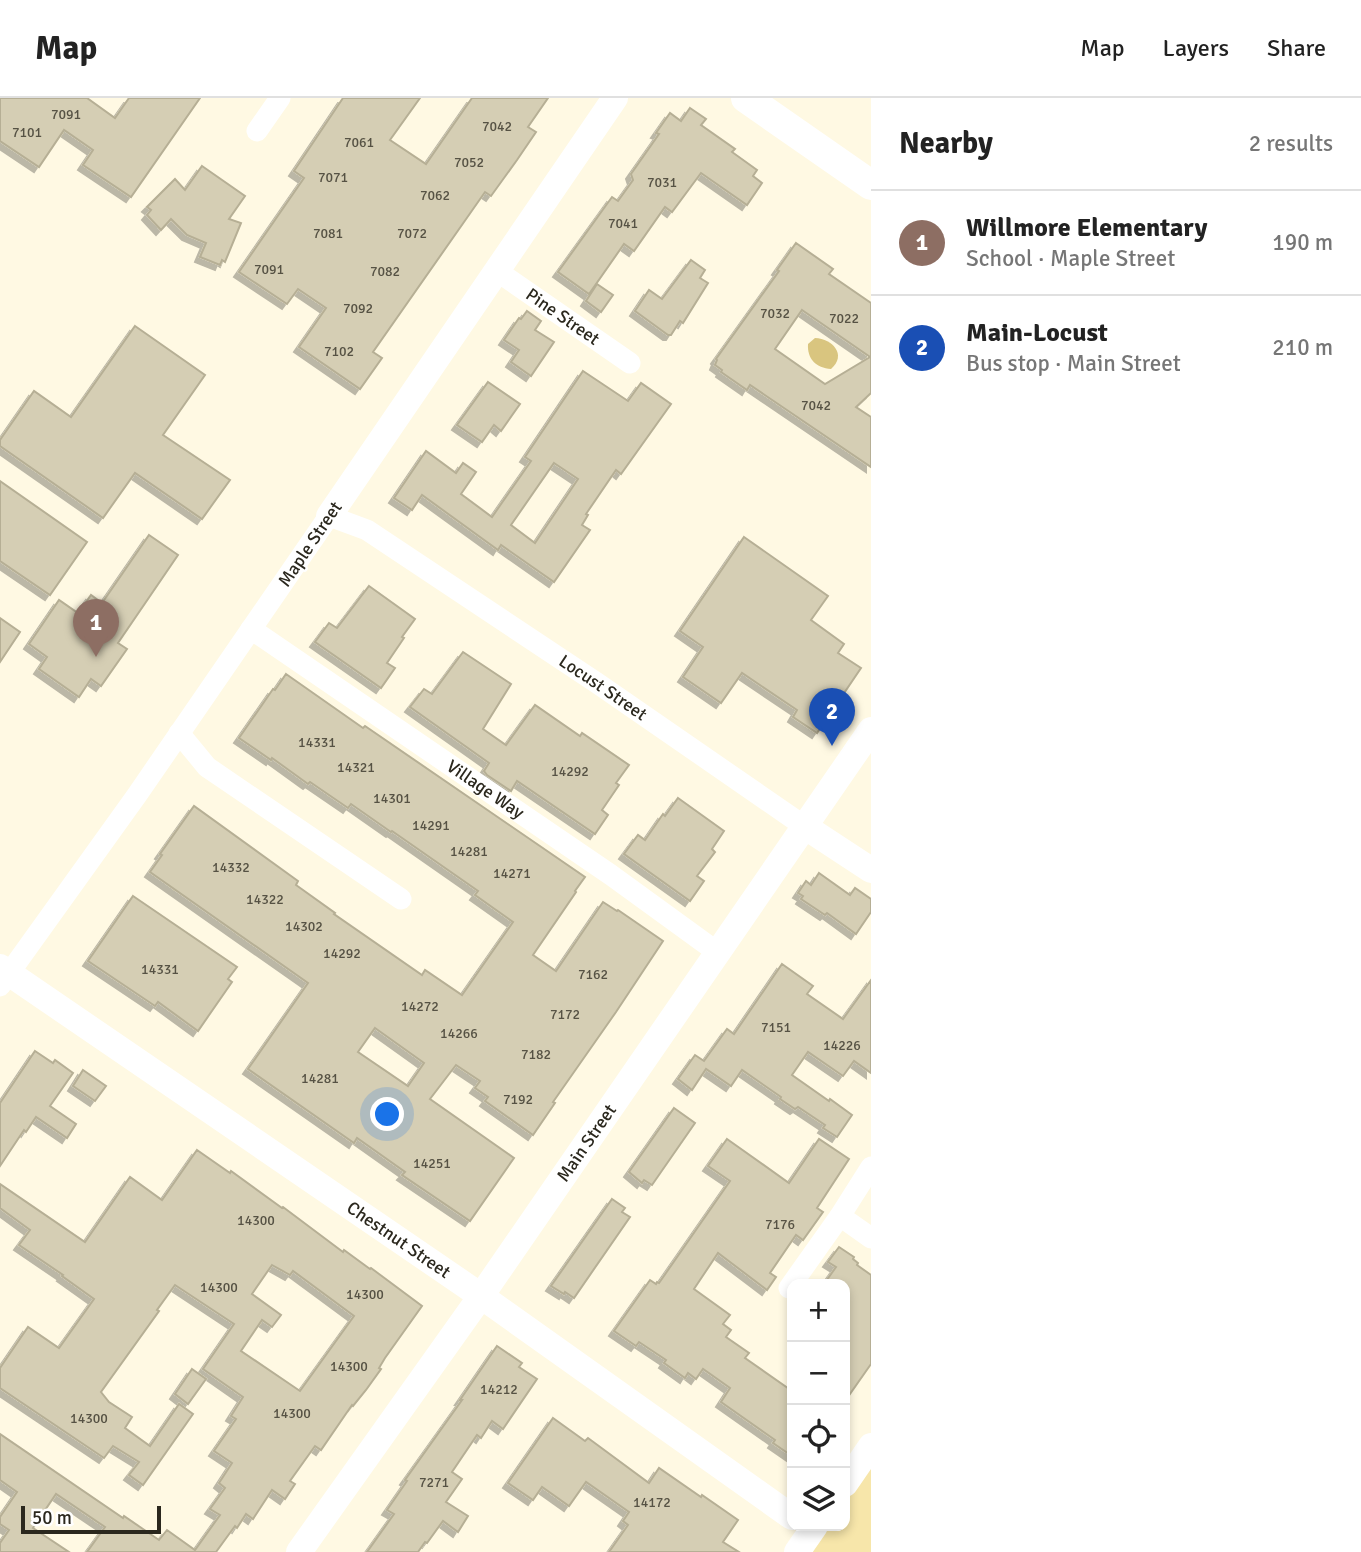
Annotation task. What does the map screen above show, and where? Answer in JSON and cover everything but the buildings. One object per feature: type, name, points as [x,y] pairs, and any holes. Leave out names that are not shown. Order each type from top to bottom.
[{"type":"main road","points":[[746,98],[871,185]]},
{"type":"street","points":[[257,131],[280,98]]},
{"type":"street","name":"Maple Street","points":[[3,976],[179,733],[615,98]]},
{"type":"street","name":"Pine Street","points":[[497,271],[630,363]]},
{"type":"street","name":"Locust Street","points":[[329,516],[367,530],[871,870]]},
{"type":"street","name":"Village Way","points":[[251,629],[611,875],[717,952]]},
{"type":"street","name":"Main Street","points":[[299,1552],[481,1296],[871,730]]},
{"type":"street","points":[[179,733],[207,767],[401,899]]},
{"type":"street","name":"Chestnut Street","points":[[3,976],[481,1296],[787,1518]]},
{"type":"street","points":[[795,1279],[871,1167]]},
{"type":"street","points":[[840,1216],[871,1238]]},
{"type":"street","points":[[850,1477],[871,1446]]},
{"type":"shaded area","points":[[815,338],[827,341],[836,349],[838,358],[831,369],[817,365],[811,358],[808,344]]},
{"type":"shaded area","points":[[871,1443],[871,1552],[795,1552],[810,1531],[850,1531],[850,1474]]},
{"type":"place","name":"Willmore Elementary","points":[[96,657]]},
{"type":"place","name":"Main-Locust","points":[[832,746]]}]
